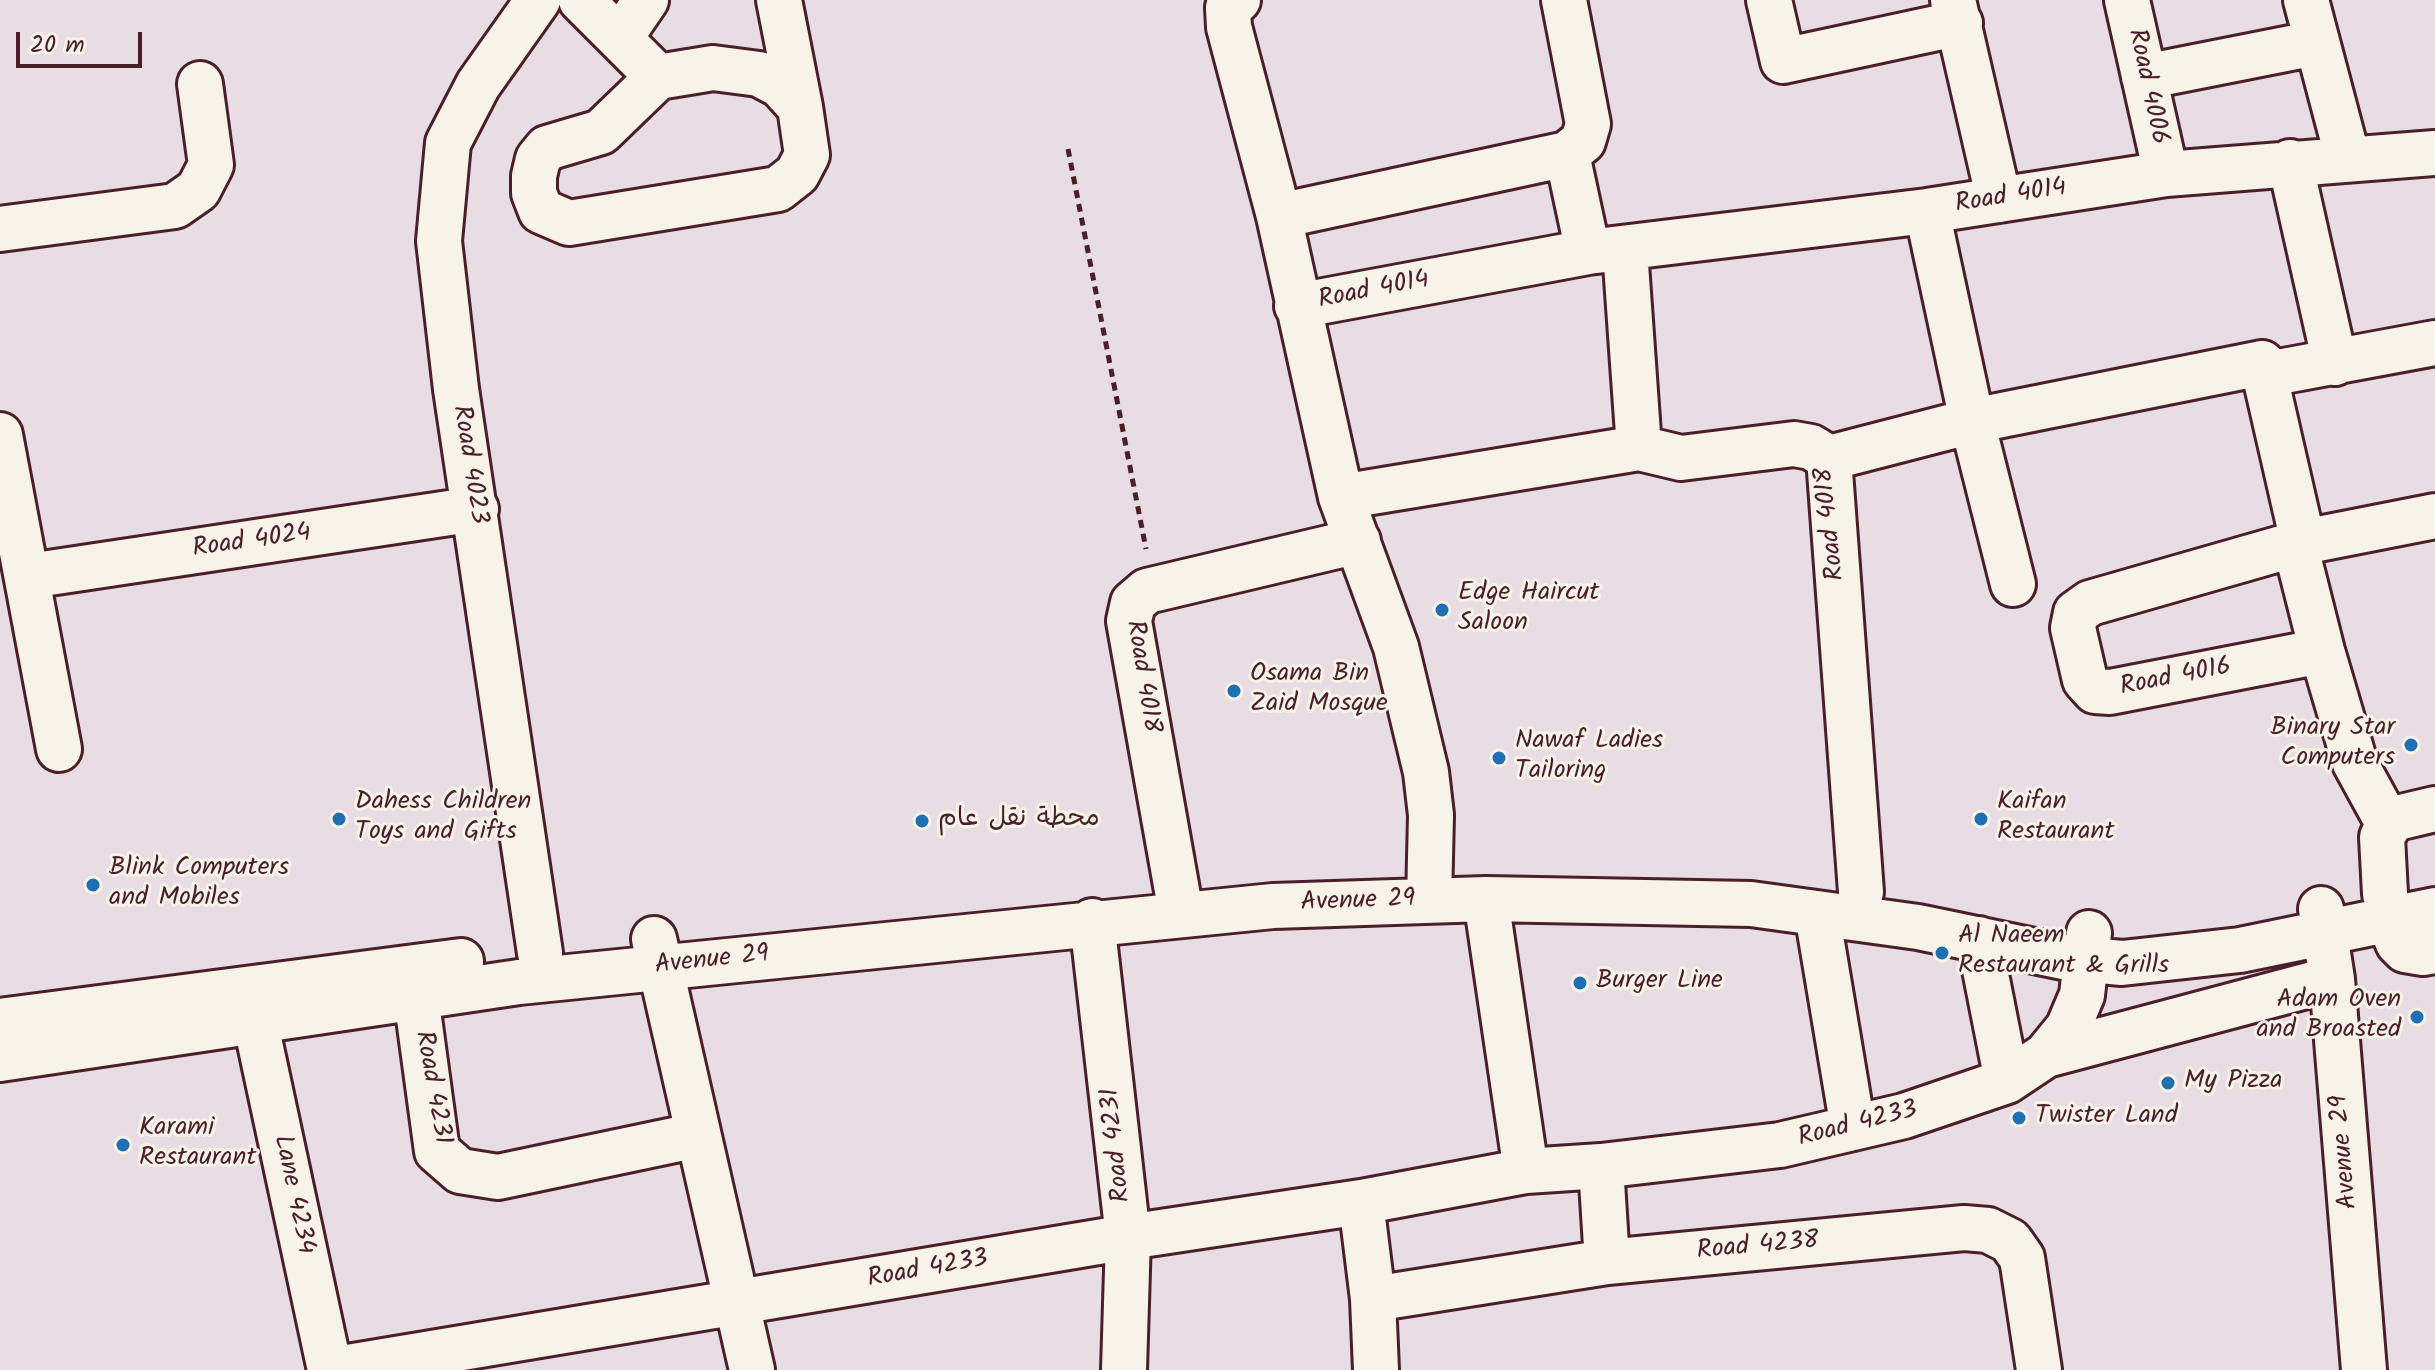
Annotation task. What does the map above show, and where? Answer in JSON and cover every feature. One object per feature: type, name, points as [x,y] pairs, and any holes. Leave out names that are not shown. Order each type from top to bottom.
[{"type":"street","name":"Road 4023","points":[[538,0],[478,85],[448,143],[439,241],[456,389],[540,953]]},
{"type":"street","points":[[581,0],[658,77]]},
{"type":"street","points":[[620,38],[646,0]]},
{"type":"street","points":[[779,0],[800,107],[807,155],[797,174],[778,189],[569,223],[541,211],[534,193],[538,159],[547,148],[601,132],[658,77],[713,68],[759,74],[780,85],[800,107]]},
{"type":"street","name":"Road 4014","points":[[1238,0],[1228,8],[1229,27],[1279,216],[1297,306],[1606,251],[1927,211],[2166,174],[2435,153]]},
{"type":"street","points":[[1279,216],[1567,154],[1583,141],[1588,124],[1564,0]]},
{"type":"street","points":[[1769,0],[1783,61],[1956,12],[1999,200]]},
{"type":"street","name":"Road 4006","points":[[2127,0],[2166,174]]},
{"type":"street","points":[[2306,0],[2348,159]]},
{"type":"street","points":[[2144,77],[2316,43]]},
{"type":"street","points":[[0,229],[175,206],[198,190],[211,165],[200,84]]},
{"type":"street","points":[[1567,154],[1606,251],[1639,448]]},
{"type":"street","points":[[2290,162],[2335,363]]},
{"type":"street","points":[[1927,211],[1972,421],[2013,584]]},
{"type":"street","name":"Avenue 29","points":[[1297,306],[1341,497],[1396,647],[1426,772],[1431,815],[1429,889]]},
{"type":"street","points":[[2262,363],[2273,373],[2435,343]]},
{"type":"street","points":[[1829,458],[1972,421],[2262,363]]},
{"type":"street","points":[[2262,363],[2303,542],[2299,560],[2322,651],[2355,763],[2389,825]]},
{"type":"street","points":[[0,435],[29,576],[59,749]]},
{"type":"street","name":"Road 4018","points":[[1341,497],[1639,448],[1681,458],[1794,444],[1811,447],[1829,458],[1861,892]]},
{"type":"street","name":"Road 4024","points":[[29,576],[476,509]]},
{"type":"street","name":"Road 4016","points":[[2322,651],[2110,692],[2095,691],[2085,680],[2073,628],[2076,613],[2090,603],[2303,542],[2435,516]]},
{"type":"street","name":"Road 4018","points":[[1179,901],[1129,611],[1138,595],[1154,590],[1358,541]]},
{"type":"street","points":[[2435,809],[2397,818],[2382,837],[2387,907],[2398,943],[2405,950],[2435,951]]},
{"type":"street","name":"Avenue 29","points":[[0,1059],[416,996],[657,954],[1179,901],[1696,879],[1861,892],[2149,961],[2387,907],[2435,884]]},
{"type":"street","name":"Avenue 29","points":[[1429,889],[1486,899],[1678,900],[1751,904],[1979,939],[2088,946]]},
{"type":"street","points":[[1486,899],[1526,1171]]},
{"type":"street","name":"Avenue 29","points":[[0,1021],[395,967],[540,953],[657,954],[1092,921],[1179,901]]},
{"type":"street","name":"Avenue 29","points":[[2387,907],[2435,910]]},
{"type":"street","points":[[1817,913],[1853,1128]]},
{"type":"street","name":"Road 4231","points":[[1092,921],[1128,1237],[1124,1370]]},
{"type":"street","name":"Avenue 29","points":[[2323,922],[2332,979],[2364,1370]]},
{"type":"street","points":[[1979,939],[2007,1081]]},
{"type":"street","name":"Road 4233","points":[[330,1370],[544,1352],[735,1304],[1128,1237],[1361,1202],[1526,1171],[1601,1166],[1780,1145],[1904,1116],[2007,1081],[2046,1055],[2068,1028],[2082,995],[2088,946]]},
{"type":"street","points":[[657,954],[752,1370]]},
{"type":"street","points":[[2046,1055],[2332,979]]},
{"type":"street","name":"Road 4231","points":[[416,996],[437,1151],[460,1171],[498,1177],[698,1135]]},
{"type":"street","name":"Lane 4234","points":[[255,1020],[330,1370]]},
{"type":"street","points":[[1601,1166],[1607,1262]]},
{"type":"street","points":[[1361,1202],[1373,1299],[1376,1370]]},
{"type":"street","name":"Road 4238","points":[[1373,1299],[1607,1262],[1964,1228],[1988,1230],[2010,1241],[2022,1258],[2039,1370]]},
{"type":"path","points":[[1068,149],[1154,590]]},
{"type":"place","name":"Edge Haircut Saloon","points":[[1442,610]]},
{"type":"place","name":"Osama Bin Zaid Mosque","points":[[1234,691]]},
{"type":"place","name":"Binary Star Computers","points":[[2411,745]]},
{"type":"place","name":"Nawaf Ladies Tailoring","points":[[1499,758]]},
{"type":"place","name":"Dahess Children Toys and Gifts","points":[[339,819]]},
{"type":"place","name":"Kaifan Restaurant","points":[[1981,819]]},
{"type":"place","name":"محطة نقل عام","points":[[922,821]]},
{"type":"place","name":"Blink Computers and Mobiles","points":[[93,885]]},
{"type":"place","name":"Al Naeem Restaurant & Grills","points":[[1942,953]]},
{"type":"place","name":"Burger Line","points":[[1580,983]]},
{"type":"place","name":"Adam Oven and Broasted","points":[[2417,1017]]},
{"type":"place","name":"My Pizza","points":[[2168,1083]]},
{"type":"place","name":"Twister Land","points":[[2019,1118]]},
{"type":"place","name":"Karami Restaurant","points":[[123,1145]]}]
